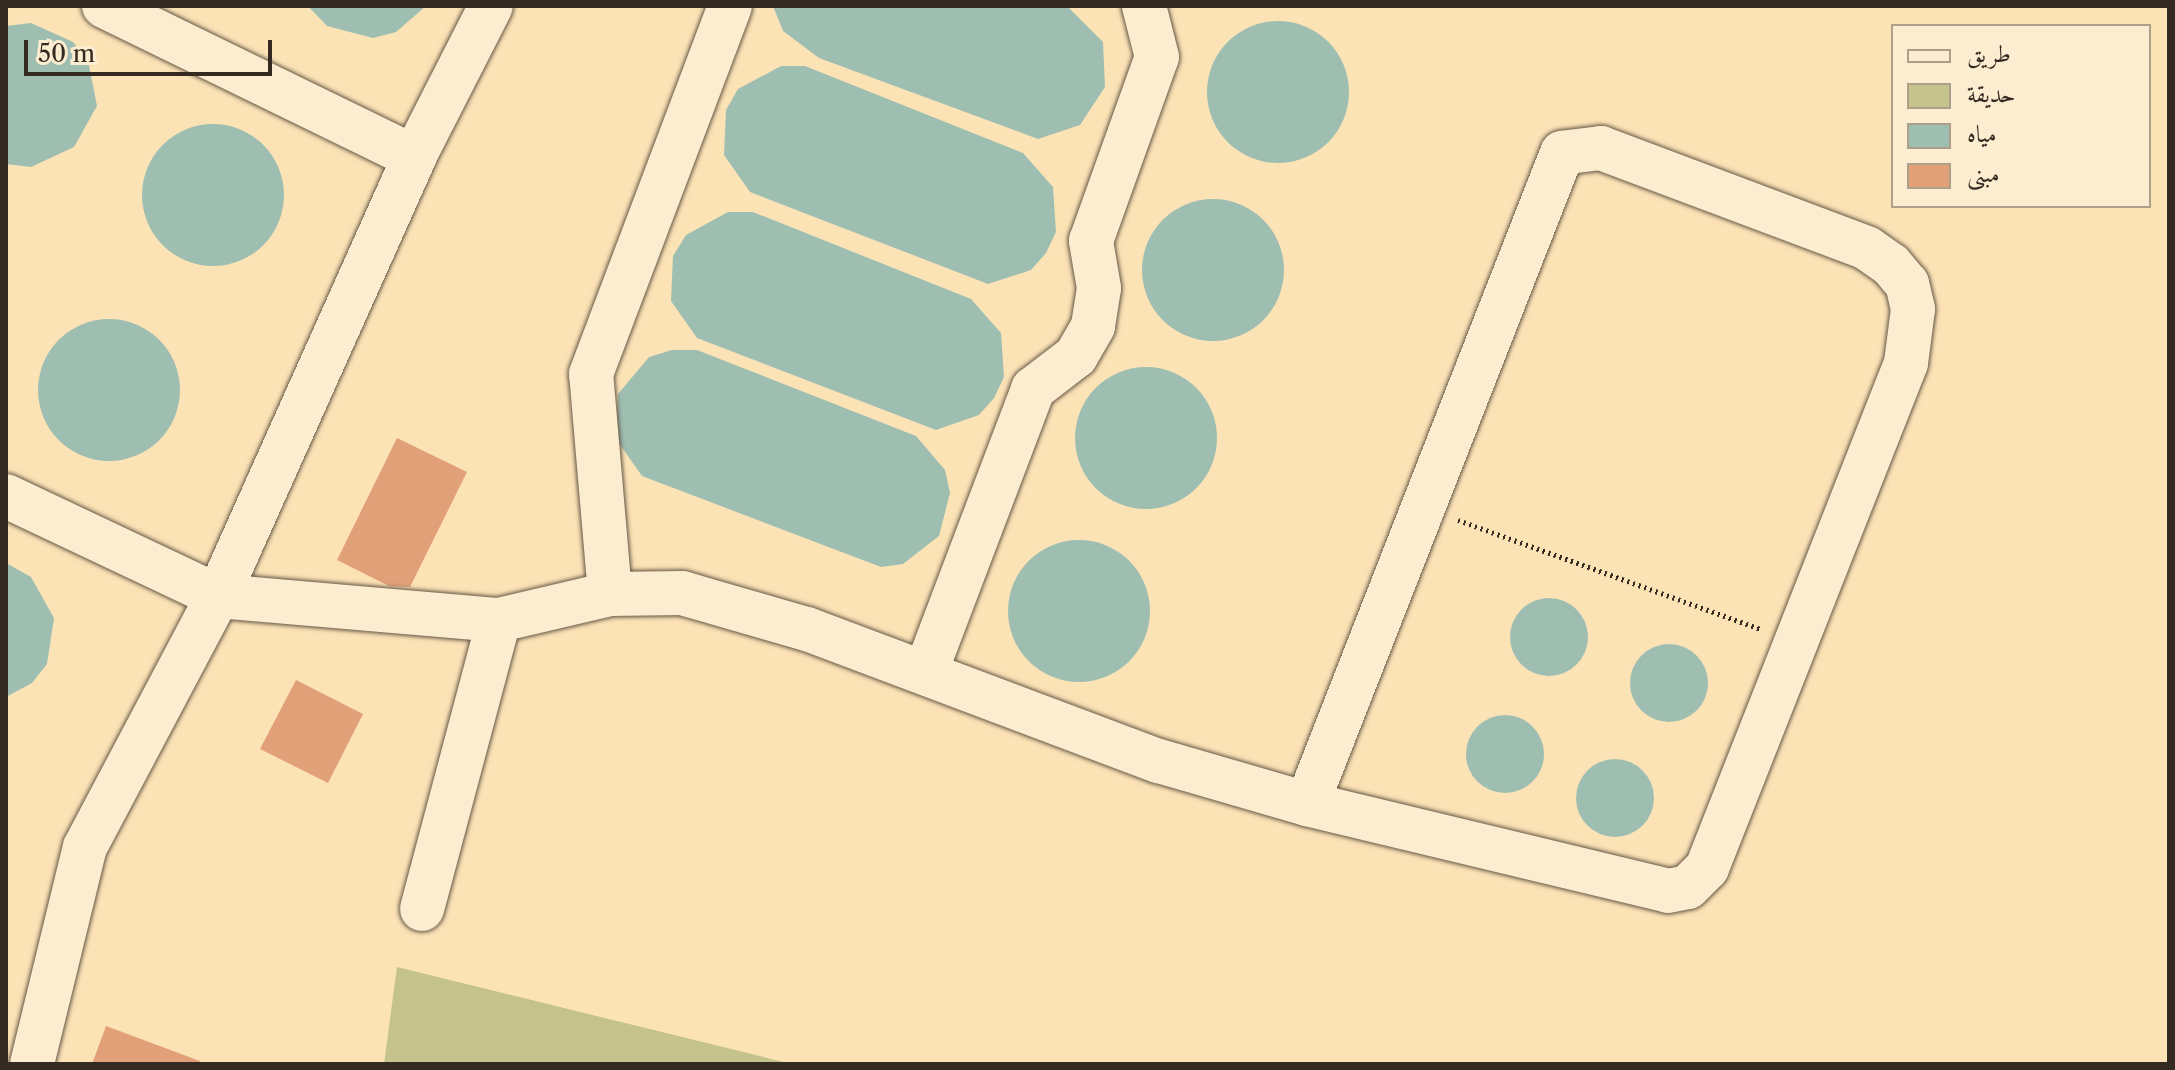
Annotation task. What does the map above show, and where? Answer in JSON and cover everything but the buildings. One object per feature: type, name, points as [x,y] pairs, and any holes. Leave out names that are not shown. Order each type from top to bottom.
[{"type":"lane","points":[[104,6],[414,157]]},
{"type":"lane","points":[[32,1064],[85,847],[218,596],[414,157],[491,6]]},
{"type":"lane","points":[[610,594],[591,374],[730,6]]},
{"type":"lane","points":[[926,671],[1033,389],[1076,356],[1093,326],[1099,288],[1091,241],[1157,57],[1144,6]]},
{"type":"lane","points":[[6,496],[218,596],[499,620],[610,594],[682,593],[926,671],[1058,727],[1307,804],[1655,891],[1688,887],[1707,868],[1906,363],[1913,309],[1907,284],[1867,248],[1601,148],[1574,148],[1551,170],[1307,804]]},
{"type":"lane","points":[[422,909],[499,620]]},
{"type":"path","points":[[1423,507],[1795,643]]},
{"type":"green space","points":[[397,967],[792,1064],[384,1064]]},
{"type":"water","points":[[308,6],[426,6],[396,32],[373,38],[327,26]]},
{"type":"water","points":[[773,6],[1067,6],[1103,42],[1105,87],[1080,125],[1038,139],[819,58],[783,31]]},
{"type":"water","points":[[1278,21],[1305,26],[1328,42],[1344,65],[1349,92],[1344,119],[1328,142],[1305,158],[1278,163],[1251,158],[1228,142],[1212,119],[1207,92],[1212,65],[1228,42],[1251,26]]},
{"type":"water","points":[[31,23],[73,42],[88,60],[97,106],[74,147],[31,167],[6,164],[6,26]]},
{"type":"water","points":[[781,66],[805,66],[1023,153],[1053,187],[1056,232],[1046,253],[1031,270],[988,284],[750,192],[724,155],[726,110],[738,89]]},
{"type":"water","points":[[213,124],[240,129],[263,145],[279,168],[284,195],[279,222],[263,245],[240,261],[213,266],[186,261],[163,245],[147,222],[142,195],[147,168],[163,145],[186,129]]},
{"type":"water","points":[[1213,199],[1240,204],[1263,220],[1279,243],[1284,270],[1279,297],[1263,320],[1240,336],[1213,341],[1186,336],[1163,320],[1147,297],[1142,270],[1147,243],[1163,220],[1186,204]]},
{"type":"water","points":[[728,212],[753,212],[971,299],[1001,333],[1004,377],[994,398],[979,415],[936,430],[697,338],[671,301],[673,256],[686,235]]},
{"type":"water","points":[[109,319],[136,324],[159,340],[175,363],[180,390],[175,417],[159,440],[136,456],[109,461],[82,456],[59,440],[43,417],[38,390],[43,363],[59,340],[82,324]]},
{"type":"water","points":[[672,350],[697,350],[916,436],[945,470],[950,493],[939,536],[903,564],[881,567],[642,476],[616,439],[618,394],[649,357]]},
{"type":"water","points":[[1146,367],[1173,372],[1196,388],[1212,411],[1217,438],[1212,465],[1196,488],[1173,504],[1146,509],[1119,504],[1096,488],[1080,465],[1075,438],[1080,411],[1096,388],[1119,372]]},
{"type":"water","points":[[1079,540],[1106,545],[1129,561],[1145,584],[1150,611],[1145,638],[1129,661],[1106,677],[1079,682],[1052,677],[1029,661],[1013,638],[1008,611],[1013,584],[1029,561],[1052,545]]},
{"type":"water","points":[[6,563],[31,577],[54,618],[47,664],[32,683],[6,697]]},
{"type":"water","points":[[1549,598],[1564,601],[1581,615],[1588,637],[1585,652],[1571,669],[1549,676],[1534,673],[1517,659],[1510,637],[1513,622],[1527,605]]},
{"type":"water","points":[[1669,644],[1684,647],[1701,661],[1708,683],[1705,698],[1691,715],[1669,722],[1654,719],[1637,705],[1630,683],[1633,668],[1647,651]]},
{"type":"water","points":[[1505,715],[1520,718],[1537,732],[1544,754],[1541,769],[1527,786],[1505,793],[1490,790],[1473,776],[1466,754],[1469,739],[1483,722]]},
{"type":"water","points":[[1615,759],[1630,762],[1642,771],[1651,783],[1654,798],[1651,813],[1642,825],[1630,834],[1615,837],[1600,834],[1588,825],[1579,813],[1576,798],[1579,783],[1588,771],[1600,762]]}]
